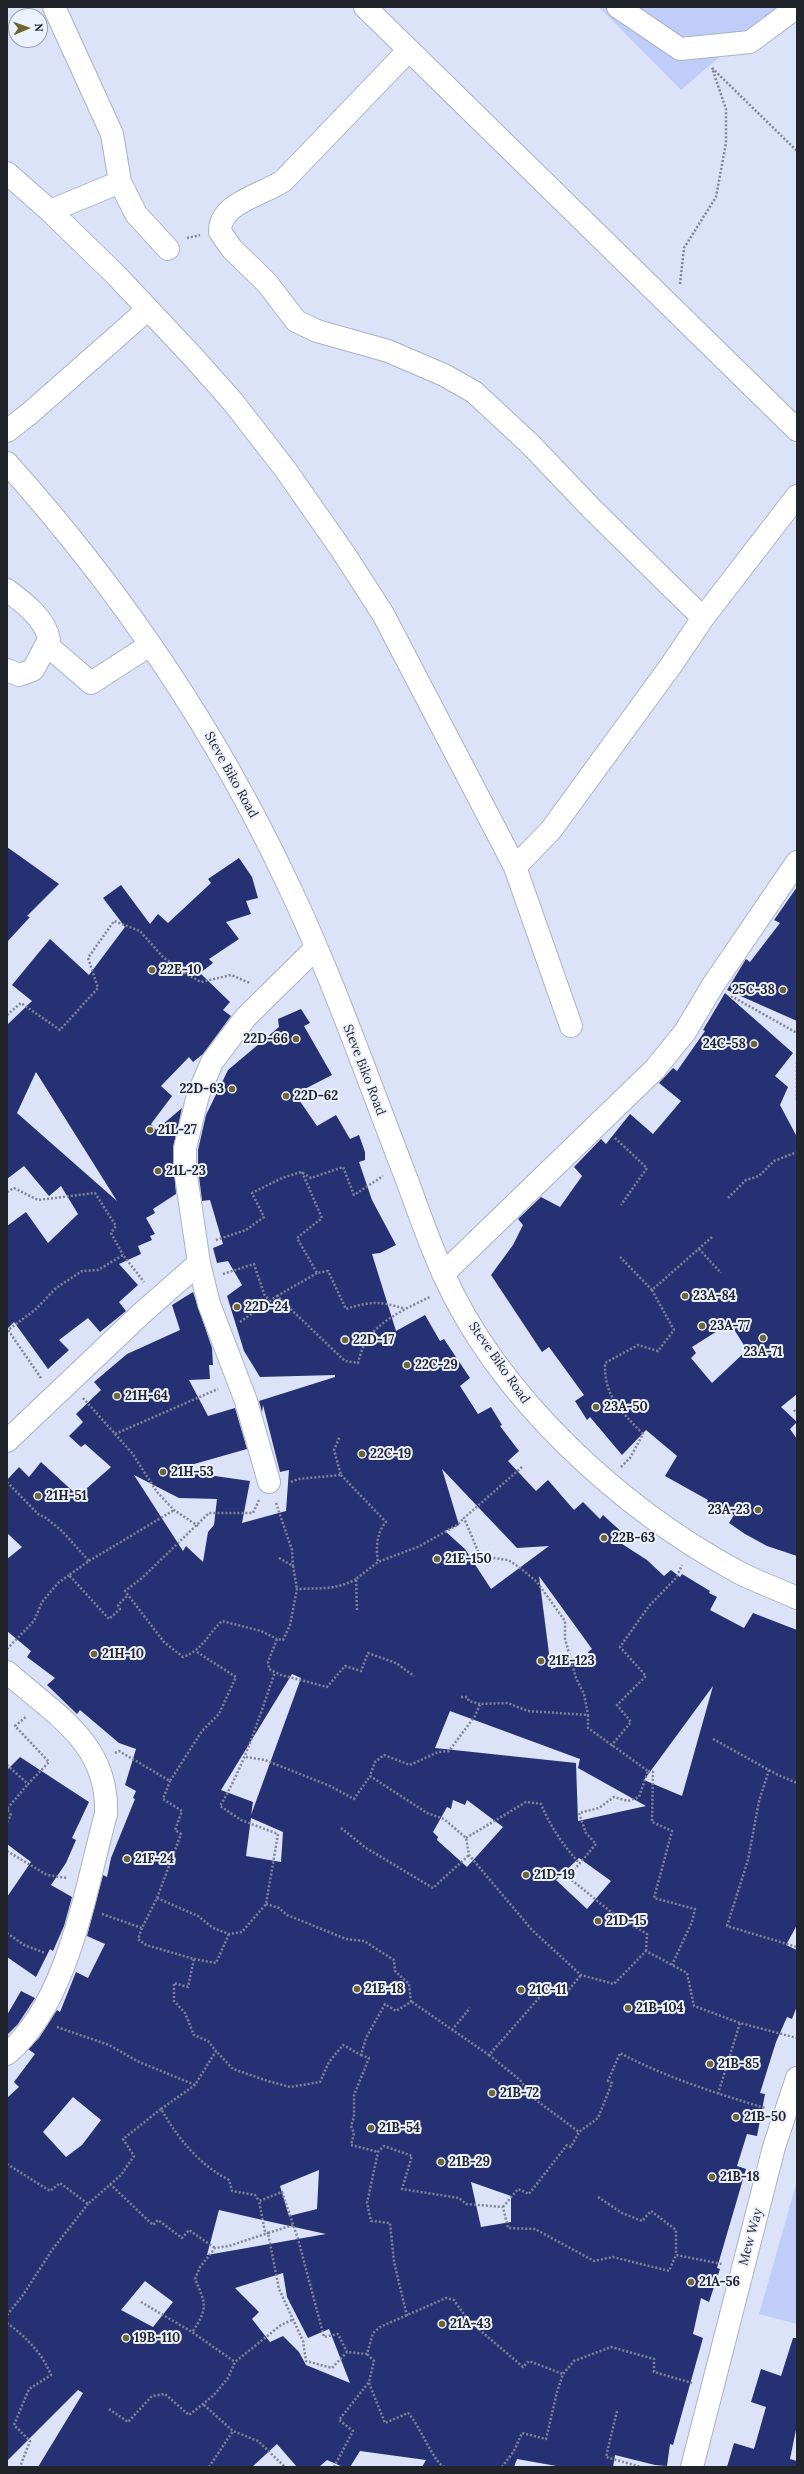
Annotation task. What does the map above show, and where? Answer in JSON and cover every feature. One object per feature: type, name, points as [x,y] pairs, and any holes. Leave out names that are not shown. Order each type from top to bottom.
[{"type":"street","points":[[54,7],[112,134],[120,182],[136,214],[168,250]]},
{"type":"street","points":[[365,7],[797,430]]},
{"type":"street","points":[[618,7],[680,49],[750,42],[797,7]]},
{"type":"street","points":[[409,50],[283,181],[269,190],[231,207],[222,218],[220,232],[232,249],[267,283],[296,321],[325,333],[388,351],[444,375],[474,392],[530,444],[592,509],[703,618]]},
{"type":"street","points":[[7,173],[50,211],[116,275],[233,402],[285,468],[343,552],[383,614],[515,867],[571,1026]]},
{"type":"street","points":[[50,211],[120,182]]},
{"type":"street","points":[[7,431],[34,410],[147,310]]},
{"type":"street","name":"Steve Biko Road","points":[[7,463],[62,524],[98,571],[192,706],[241,790],[288,884],[316,948],[447,1281],[471,1323],[517,1390],[535,1412],[605,1481],[632,1504],[689,1542],[740,1573],[797,1598]]},
{"type":"street","points":[[515,867],[551,830],[672,664],[703,618],[797,496]]},
{"type":"street","points":[[7,590],[40,620],[48,634],[48,646],[33,670],[19,675],[7,670]]},
{"type":"street","points":[[48,646],[91,683],[150,645]]},
{"type":"street","points":[[447,1281],[655,1068],[685,1032],[713,985],[797,862]]},
{"type":"street","points":[[269,1482],[240,1383],[209,1304],[199,1261],[185,1169],[188,1130],[198,1095],[212,1062],[226,1042],[246,1017],[316,948]]},
{"type":"street","points":[[7,1441],[199,1261]]},
{"type":"street","points":[[7,1672],[77,1734],[97,1763],[106,1787],[106,1814],[82,1907],[50,2000],[39,2018],[7,2054]]},
{"type":"street","name":"Mew Way","points":[[692,2467],[774,2147],[797,2078]]},
{"type":"path","points":[[680,49],[712,68],[797,151]]},
{"type":"path","points":[[680,292],[684,248],[716,197],[726,144],[726,110],[712,68]]},
{"type":"path","points":[[168,250],[191,236],[220,232]]},
{"type":"path","points":[[7,1015],[21,1003],[60,1030],[98,988],[88,958],[114,921],[140,931],[163,957],[186,974],[202,982],[231,975],[274,990]]},
{"type":"path","points":[[713,985],[797,1033]]},
{"type":"path","points":[[797,1062],[797,1102]]},
{"type":"path","points":[[601,1124],[647,1168],[621,1204]]},
{"type":"path","points":[[728,1198],[746,1180],[759,1176],[774,1161],[797,1152]]},
{"type":"path","points":[[302,1172],[311,1178],[343,1167],[354,1195],[401,1165]]},
{"type":"path","points":[[269,1300],[264,1294],[254,1264],[226,1273],[199,1261],[236,1234],[254,1225],[264,1217],[252,1192],[282,1178],[302,1172]]},
{"type":"path","points":[[302,1172],[322,1218],[297,1238],[317,1273]]},
{"type":"path","points":[[7,1192],[14,1188],[38,1200],[95,1193],[116,1226],[111,1233],[123,1255],[158,1299]]},
{"type":"path","points":[[652,1290],[712,1237]]},
{"type":"path","points":[[699,1249],[721,1273]]},
{"type":"path","points":[[123,1255],[98,1270],[82,1271],[56,1288],[35,1310],[7,1331],[62,1389],[114,1434],[132,1453],[157,1492],[174,1510],[198,1526]]},
{"type":"path","points":[[605,1481],[630,1458],[643,1434],[618,1407],[605,1381],[605,1363],[638,1345],[658,1351],[674,1330],[652,1290],[620,1257]]},
{"type":"path","points":[[220,1333],[239,1323],[269,1300],[317,1273],[328,1271],[346,1309],[369,1302],[385,1302],[406,1309]]},
{"type":"path","points":[[277,1296],[345,1361],[358,1363],[368,1339],[406,1309],[447,1281]]},
{"type":"path","points":[[114,1434],[207,1392],[240,1383]]},
{"type":"path","points":[[794,1410],[797,1414]]},
{"type":"path","points":[[340,1436],[334,1450],[341,1475],[386,1522],[379,1533],[376,1550],[378,1562]]},
{"type":"path","points":[[297,1589],[331,1588],[348,1584],[378,1562],[420,1546],[457,1525],[522,1467]]},
{"type":"path","points":[[269,1482],[292,1550],[297,1589],[290,1625],[283,1640],[277,1639],[261,1631],[222,1621],[212,1631],[197,1652],[184,1657],[164,1642],[125,1591],[142,1578],[210,1513],[253,1513],[257,1507],[261,1487],[269,1482],[283,1485],[298,1479],[341,1475]]},
{"type":"path","points":[[7,1482],[38,1514],[46,1518],[62,1531],[89,1561]]},
{"type":"path","points":[[7,1650],[36,1617],[42,1602],[58,1583],[89,1561],[174,1510]]},
{"type":"path","points":[[464,1518],[480,1556],[508,1560],[519,1567],[537,1582],[565,1621],[565,1639],[576,1678],[584,1694],[588,1714],[588,1728],[611,1746],[648,1771],[653,1772],[652,1822],[672,1831],[654,1898],[695,1909],[692,1922],[672,1965]]},
{"type":"path","points":[[611,1746],[631,1722],[617,1705],[646,1676],[620,1647],[649,1606],[676,1578],[689,1542]]},
{"type":"path","points":[[278,1558],[293,1566]]},
{"type":"path","points":[[69,1575],[109,1619],[120,1609],[118,1605],[128,1595]]},
{"type":"path","points":[[356,1579],[357,1610]]},
{"type":"path","points":[[277,1639],[268,1662],[268,1669],[327,1687],[345,1666],[360,1671],[368,1653],[396,1663],[414,1676]]},
{"type":"path","points":[[197,1652],[236,1677],[219,1714],[202,1731],[170,1781],[163,1799],[182,1811],[175,1830],[181,1834],[138,1939],[146,1945],[194,1959],[216,1963],[229,1934]]},
{"type":"path","points":[[156,1898],[191,1913],[213,1928],[229,1934],[242,1932],[266,1904],[278,1834],[241,1820],[220,1806],[246,1757],[254,1728],[275,1672]]},
{"type":"path","points":[[461,1697],[467,1697],[469,1701],[480,1704],[508,1703],[528,1711],[588,1714]]},
{"type":"path","points":[[7,1822],[11,1815],[7,1809],[48,1762],[15,1726],[44,1704]]},
{"type":"path","points":[[246,1757],[266,1760],[330,1786],[354,1799],[370,1776],[375,1762],[382,1756],[410,1765],[438,1752],[449,1751],[475,1716],[480,1704]]},
{"type":"path","points":[[713,1739],[769,1770],[797,1783]]},
{"type":"path","points":[[97,1763],[119,1751],[170,1781]]},
{"type":"path","points":[[7,1765],[28,1784]]},
{"type":"path","points":[[769,1770],[759,1801],[748,1860],[727,1926],[797,1947]]},
{"type":"path","points":[[370,1776],[427,1813],[444,1819],[466,1838],[469,1855],[532,1930],[581,1975],[614,1984],[646,1951],[647,1934],[616,1916],[568,1877],[596,1844],[586,1833],[579,1813],[599,1808],[614,1797],[628,1800],[639,1797],[648,1771]]},
{"type":"path","points":[[466,1838],[526,1802],[541,1804],[547,1819],[564,1846],[579,1863]]},
{"type":"path","points":[[341,1828],[366,1848],[433,1888],[469,1855]]},
{"type":"path","points":[[7,1850],[47,1875],[69,1878],[91,1869]]},
{"type":"path","points":[[266,1904],[279,1908],[287,1915],[346,1939],[364,1941],[394,1960],[395,1970],[409,1984],[412,2002],[489,2055],[520,2080],[532,2097],[579,2132]]},
{"type":"path","points":[[82,1907],[142,1928]]},
{"type":"path","points":[[7,1933],[24,1945],[64,1961]]},
{"type":"path","points":[[646,1951],[687,1973],[694,2006],[740,2022],[797,2038]]},
{"type":"path","points":[[194,1959],[188,1986],[174,1983],[174,2001],[185,2013],[194,2035],[208,2041],[232,2069],[290,2087],[320,2082],[329,2062],[343,2046],[368,2058],[354,2095],[354,2117],[351,2126],[354,2132],[351,2145],[378,2152]]},
{"type":"path","points":[[489,2055],[546,1990],[566,1992],[581,1975]]},
{"type":"path","points":[[361,2055],[366,2038],[384,2004],[396,2011],[412,2002]]},
{"type":"path","points":[[452,2030],[470,2008]]},
{"type":"path","points":[[39,2018],[58,2028],[109,2046],[137,2061],[195,2085]]},
{"type":"path","points":[[718,2094],[740,2022]]},
{"type":"path","points":[[7,2315],[23,2295],[52,2250],[88,2204],[121,2175],[134,2156],[123,2139],[161,2109],[195,2085],[216,2051]]},
{"type":"path","points":[[503,2207],[518,2189],[529,2194],[567,2145],[571,2147],[579,2132],[598,2118],[612,2083],[608,2081],[620,2052],[646,2067],[718,2094],[767,2109]]},
{"type":"path","points":[[161,2109],[180,2139],[214,2172],[229,2180],[232,2191],[255,2195],[259,2201],[265,2232],[268,2233],[277,2282],[292,2320],[303,2341],[306,2361],[332,2368],[347,2352]]},
{"type":"path","points":[[408,2316],[394,2262],[390,2223],[371,2221],[367,2203],[378,2152],[384,2146],[412,2156],[402,2188],[459,2198],[466,2204],[503,2207]]},
{"type":"path","points":[[7,2164],[50,2191],[60,2184],[88,2204]]},
{"type":"path","points":[[110,2184],[153,2225],[158,2220],[182,2238],[189,2230],[215,2248],[229,2246],[293,2225]]},
{"type":"path","points":[[259,2201],[282,2192],[293,2225],[324,2337],[338,2334],[347,2352]]},
{"type":"path","points":[[503,2207],[508,2228],[535,2229],[594,2261],[613,2257],[668,2271],[676,2254],[676,2230],[652,2211],[642,2221],[622,2213],[598,2197]]},
{"type":"path","points":[[193,2331],[201,2321],[205,2310],[203,2298],[195,2279],[200,2267],[215,2248]]},
{"type":"path","points":[[676,2254],[726,2265]]},
{"type":"path","points":[[367,2354],[373,2332],[380,2326],[408,2316],[446,2298],[454,2300],[468,2320],[523,2367],[529,2361],[563,2374]]},
{"type":"path","points":[[141,2302],[192,2332],[236,2362]]},
{"type":"path","points":[[109,2409],[128,2422],[152,2396],[165,2394],[189,2416],[204,2405],[228,2378],[236,2362],[281,2325],[292,2320]]},
{"type":"path","points":[[7,2323],[22,2334],[46,2363],[51,2375],[29,2389],[14,2425],[30,2441],[20,2467]]},
{"type":"path","points":[[502,2467],[514,2451],[522,2433],[546,2439],[555,2399],[563,2374],[574,2361],[604,2349],[618,2347],[654,2360],[654,2372],[695,2385]]},
{"type":"path","points":[[334,2467],[353,2431],[339,2420],[369,2382],[374,2361],[367,2354],[347,2352]]},
{"type":"path","points":[[369,2382],[385,2423],[408,2413],[417,2423],[437,2463],[444,2467]]},
{"type":"path","points":[[204,2405],[234,2431],[258,2441],[285,2467]]},
{"type":"path","points":[[617,2411],[606,2457],[641,2467]]},
{"type":"path","points":[[209,2467],[234,2431]]},
{"type":"shaded area","points":[[599,7],[778,7],[681,90]]},
{"type":"shaded area","points":[[797,2181],[797,2324],[759,2314]]},
{"type":"building","points":[[7,847],[59,884],[27,916],[30,917],[7,942]]},
{"type":"building","points":[[239,858],[252,877],[258,898],[246,901],[251,914],[226,922],[239,939],[209,959],[213,963],[200,973],[230,1002],[223,1010],[231,1016],[203,1054],[193,1062],[189,1057],[161,1086],[172,1096],[151,1124],[156,1130],[182,1108],[173,1148],[176,1194],[153,1209],[155,1213],[146,1218],[155,1234],[150,1236],[152,1240],[138,1246],[141,1254],[119,1264],[138,1285],[119,1302],[126,1311],[100,1332],[88,1318],[59,1340],[69,1350],[48,1369],[14,1322],[7,1329],[7,1226],[26,1212],[48,1243],[78,1214],[61,1186],[49,1196],[24,1166],[7,1179],[7,1025],[32,1001],[12,985],[50,939],[89,975],[125,927],[103,898],[121,885],[150,924],[158,914],[168,923],[211,883],[208,879]],"holes":[[[36,1072],[117,1201],[17,1113]]]},
{"type":"building","points":[[797,887],[797,1021],[727,990],[746,959],[750,962],[780,923],[774,920]]},
{"type":"building","points":[[725,993],[793,1053],[775,1076],[788,1087],[780,1105],[797,1137],[797,1394],[781,1407],[797,1422],[790,1429],[797,1439],[797,1556],[767,1546],[745,1534],[729,1523],[734,1515],[707,1502],[708,1500],[665,1476],[677,1456],[646,1430],[622,1455],[590,1417],[587,1420],[575,1401],[584,1395],[549,1347],[542,1352],[491,1275],[513,1245],[523,1225],[518,1219],[541,1197],[560,1207],[582,1176],[574,1167],[601,1139],[606,1144],[630,1114],[653,1134],[681,1101],[659,1083],[673,1068],[677,1071],[705,1031],[703,1030]],"holes":[[[730,1323],[747,1350],[712,1383],[691,1358],[696,1353],[692,1347]]]},
{"type":"building","points":[[301,1009],[310,1023],[304,1026],[332,1075],[295,1094],[317,1126],[336,1115],[350,1139],[359,1135],[365,1152],[365,1160],[359,1162],[372,1200],[396,1245],[380,1253],[372,1254],[396,1331],[425,1315],[440,1341],[444,1339],[470,1378],[460,1386],[478,1414],[491,1407],[502,1425],[500,1426],[519,1451],[508,1461],[536,1491],[548,1480],[574,1510],[583,1502],[600,1519],[603,1515],[625,1535],[619,1542],[647,1560],[664,1576],[671,1570],[680,1577],[682,1574],[717,1597],[710,1610],[744,1628],[753,1613],[797,1630],[797,1925],[786,1945],[797,1950],[797,2006],[792,2019],[787,2017],[776,2042],[760,2093],[765,2094],[757,2136],[747,2134],[737,2166],[746,2169],[717,2268],[720,2269],[709,2302],[701,2298],[693,2334],[703,2338],[673,2445],[670,2444],[667,2466],[655,2465],[615,2455],[613,2467],[562,2467],[517,2459],[514,2467],[422,2467],[426,2460],[360,2451],[350,2467],[343,2467],[327,2460],[319,2467],[297,2467],[277,2444],[252,2467],[38,2467],[83,2393],[78,2390],[7,2461],[7,2098],[19,2087],[14,2082],[35,2054],[28,2049],[39,2038],[57,2010],[60,2012],[76,1972],[88,1978],[105,1944],[87,1936],[103,1875],[107,1877],[111,1858],[135,1799],[133,1798],[136,1791],[125,1785],[136,1749],[119,1743],[80,1710],[77,1714],[47,1685],[55,1678],[27,1657],[31,1651],[7,1631],[7,1559],[22,1547],[7,1533],[7,1480],[19,1467],[29,1477],[41,1462],[78,1496],[111,1467],[85,1444],[81,1447],[69,1436],[83,1422],[76,1414],[101,1390],[94,1382],[127,1354],[180,1330],[172,1305],[193,1292],[212,1348],[213,1365],[209,1365],[210,1379],[189,1380],[208,1416],[235,1408],[247,1449],[173,1470],[250,1481],[242,1523],[286,1511],[289,1470],[280,1472],[263,1405],[262,1412],[259,1401],[335,1377],[335,1375],[260,1377],[244,1351],[227,1296],[242,1285],[228,1261],[217,1263],[213,1248],[223,1244],[210,1200],[202,1201],[198,1168],[198,1150],[206,1115],[228,1070],[279,1027],[278,1019]],"holes":[[[442,1469],[517,1548],[549,1546],[491,1589],[465,1549],[445,1531],[459,1525]],[[134,1475],[179,1498],[217,1499],[214,1525],[208,1532],[203,1562],[186,1546],[183,1551]],[[539,1576],[592,1649],[588,1652],[590,1656],[551,1669]],[[292,1674],[301,1678],[251,1815],[253,1802],[221,1790]],[[713,1686],[682,1796],[644,1780]],[[450,1711],[580,1759],[578,1768],[646,1806],[578,1821],[576,1763],[435,1748]],[[453,1800],[465,1805],[467,1800],[503,1827],[467,1867],[437,1840],[438,1837],[433,1832],[447,1807],[451,1809]],[[251,1818],[283,1832],[281,1862],[246,1856]],[[579,1858],[611,1881],[587,1909],[556,1880]],[[73,2097],[101,2120],[82,2145],[66,2157],[43,2132]],[[319,2170],[317,2209],[289,2216],[280,2186]],[[471,2182],[511,2196],[511,2222],[481,2227]],[[219,2210],[326,2234],[207,2255]],[[283,2273],[287,2297],[308,2338],[329,2329],[350,2383],[306,2365],[299,2352],[283,2336],[270,2342],[252,2319],[259,2312],[235,2288]],[[145,2281],[173,2302],[153,2327],[121,2310]]]},
{"type":"building","points":[[20,1757],[89,1802],[72,1838],[76,1840],[66,1863],[51,1885],[72,1897],[64,1926],[53,1951],[50,1949],[36,1977],[7,1957],[7,1897],[31,1862],[7,1844],[7,1770]]},
{"type":"building","points":[[21,1991],[35,1998],[18,2024],[7,2035],[7,2015]]},
{"type":"building","points":[[793,2338],[797,2338],[797,2425],[790,2459],[797,2461],[797,2467],[727,2467],[734,2443],[754,2449],[766,2407],[751,2402],[761,2369],[781,2376]]},
{"type":"place","name":"22E-10","points":[[152,970]]},
{"type":"place","name":"25C-38","points":[[783,990]]},
{"type":"place","name":"22D-66","points":[[296,1039]]},
{"type":"place","name":"24C-58","points":[[754,1044]]},
{"type":"place","name":"22D-63","points":[[232,1089]]},
{"type":"place","name":"22D-62","points":[[286,1096]]},
{"type":"place","name":"21L-27","points":[[150,1130]]},
{"type":"place","name":"21L-23","points":[[158,1171]]},
{"type":"place","name":"23A-84","points":[[685,1296]]},
{"type":"place","name":"22D-24","points":[[237,1307]]},
{"type":"place","name":"23A-77","points":[[702,1326]]},
{"type":"place","name":"23A-71","points":[[763,1338]]},
{"type":"place","name":"22D-17","points":[[345,1340]]},
{"type":"place","name":"22C-29","points":[[407,1365]]},
{"type":"place","name":"21H-64","points":[[117,1396]]},
{"type":"place","name":"23A-50","points":[[596,1407]]},
{"type":"place","name":"22C-19","points":[[362,1454]]},
{"type":"place","name":"21H-53","points":[[163,1472]]},
{"type":"place","name":"21H-51","points":[[38,1496]]},
{"type":"place","name":"23A-23","points":[[758,1510]]},
{"type":"place","name":"22B-63","points":[[604,1538]]},
{"type":"place","name":"21E-150","points":[[437,1559]]},
{"type":"place","name":"21H-10","points":[[94,1654]]},
{"type":"place","name":"21E-123","points":[[541,1661]]},
{"type":"place","name":"21F-24","points":[[127,1859]]},
{"type":"place","name":"21D-19","points":[[526,1875]]},
{"type":"place","name":"21D-15","points":[[598,1921]]},
{"type":"place","name":"21E-18","points":[[357,1989]]},
{"type":"place","name":"21C-11","points":[[521,1990]]},
{"type":"place","name":"21B-104","points":[[628,2008]]},
{"type":"place","name":"21B-85","points":[[710,2064]]},
{"type":"place","name":"21B-72","points":[[492,2093]]},
{"type":"place","name":"21B-50","points":[[736,2117]]},
{"type":"place","name":"21B-54","points":[[371,2128]]},
{"type":"place","name":"21B-29","points":[[441,2162]]},
{"type":"place","name":"21B-18","points":[[712,2177]]},
{"type":"place","name":"21A-56","points":[[691,2282]]},
{"type":"place","name":"21A-43","points":[[442,2324]]},
{"type":"place","name":"19B-110","points":[[126,2338]]}]
